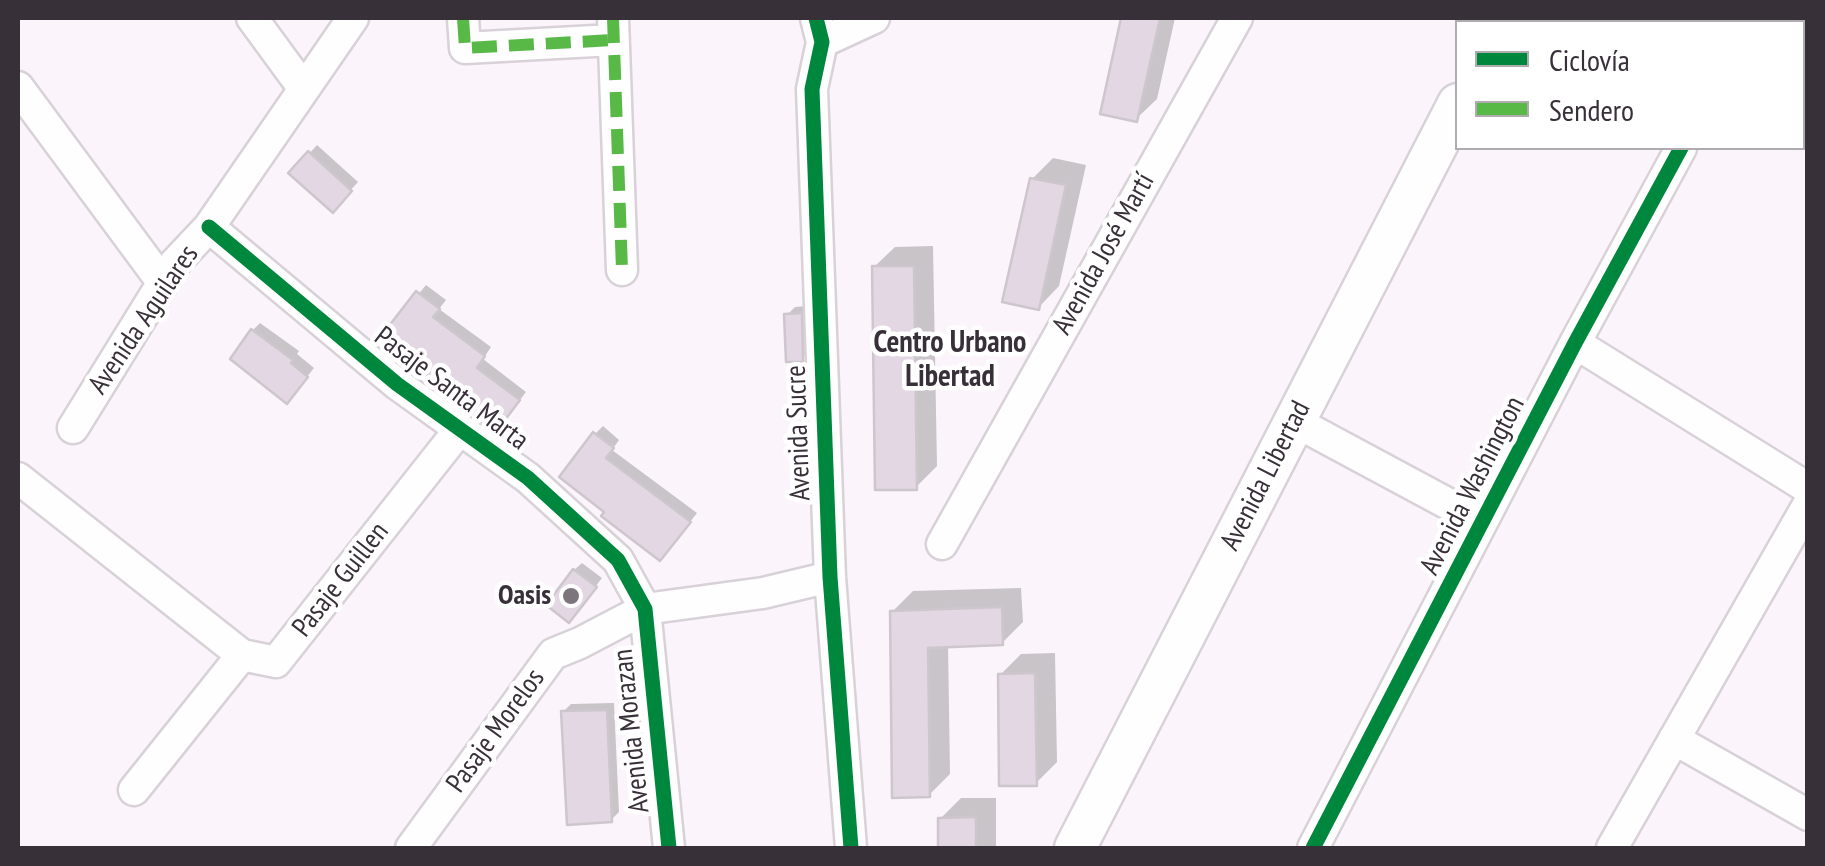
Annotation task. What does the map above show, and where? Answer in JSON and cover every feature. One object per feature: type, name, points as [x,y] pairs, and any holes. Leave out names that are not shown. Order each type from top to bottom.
[{"type":"main road","name":"Avenida Libertad","points":[[1075,848],[1455,110]]},
{"type":"street","points":[[252,18],[304,89]]},
{"type":"street","name":"Avenida Aguilares","points":[[73,428],[163,282],[209,227],[353,18]]},
{"type":"street","points":[[464,18],[466,48],[613,29],[622,270]]},
{"type":"street","points":[[819,30],[874,18]]},
{"type":"street","name":"Avenida José Martí","points":[[942,544],[1237,18]]},
{"type":"street","name":"Avenida Sucre","points":[[819,30],[812,88],[830,577],[850,848]]},
{"type":"street","points":[[19,94],[163,282]]},
{"type":"street","name":"Avenida Washington","points":[[1312,848],[1680,150]]},
{"type":"street","name":"Pasaje Santa Marta","points":[[209,227],[397,384],[528,478],[618,560],[645,608]]},
{"type":"street","points":[[1575,343],[1808,488]]},
{"type":"street","points":[[1294,421],[1482,522]]},
{"type":"street","name":"Pasaje Guillen","points":[[242,656],[276,662],[460,429]]},
{"type":"street","points":[[18,478],[242,656],[134,790]]},
{"type":"street","points":[[1612,848],[1808,505]]},
{"type":"street","name":"Pasaje Morelos","points":[[410,848],[552,654],[580,644],[645,608],[763,593],[830,577]]},
{"type":"street","name":"Avenida Morazan","points":[[645,608],[670,848]]},
{"type":"street","points":[[1674,739],[1808,815]]},
{"type":"building","points":[[1121,18],[1160,18],[1137,122],[1100,114]]},
{"type":"building","points":[[308,151],[352,191],[333,213],[288,173]]},
{"type":"building","points":[[1030,178],[1066,185],[1039,310],[1002,302]]},
{"type":"building","points":[[872,266],[914,266],[917,490],[875,490]]},
{"type":"building","points":[[416,291],[440,309],[433,317],[485,356],[477,368],[520,400],[496,432],[472,415],[476,410],[378,340]]},
{"type":"building","points":[[802,313],[803,362],[786,362],[784,314]]},
{"type":"building","points":[[251,329],[293,360],[291,363],[308,377],[287,404],[230,359]]},
{"type":"building","points":[[593,432],[614,448],[606,458],[691,522],[660,561],[601,516],[604,512],[559,477]]},
{"type":"building","name":"Oasis","points":[[573,569],[597,587],[569,623],[546,605]]},
{"type":"building","points":[[1002,607],[1003,645],[928,648],[930,797],[892,798],[890,611]]},
{"type":"building","points":[[1035,673],[1037,786],[999,786],[998,674]]},
{"type":"building","points":[[607,710],[612,822],[567,825],[561,711]]},
{"type":"building","points":[[976,817],[976,848],[938,848],[938,818]]},
{"type":"marked path","points":[[463,18],[465,48],[613,40]]},
{"type":"marked path","points":[[613,18],[622,270]]},
{"type":"cycle path","points":[[816,18],[822,42],[812,89],[830,577],[851,848]]},
{"type":"cycle path","points":[[1313,848],[1575,343],[1680,150]]},
{"type":"cycle path","points":[[209,227],[397,384],[528,478],[618,560],[645,609],[669,848]]},
{"type":"place","name":"Oasis","points":[[571,596]]},
{"type":"district","name":"Centro Urbano Libertad","points":[[950,360]]}]
